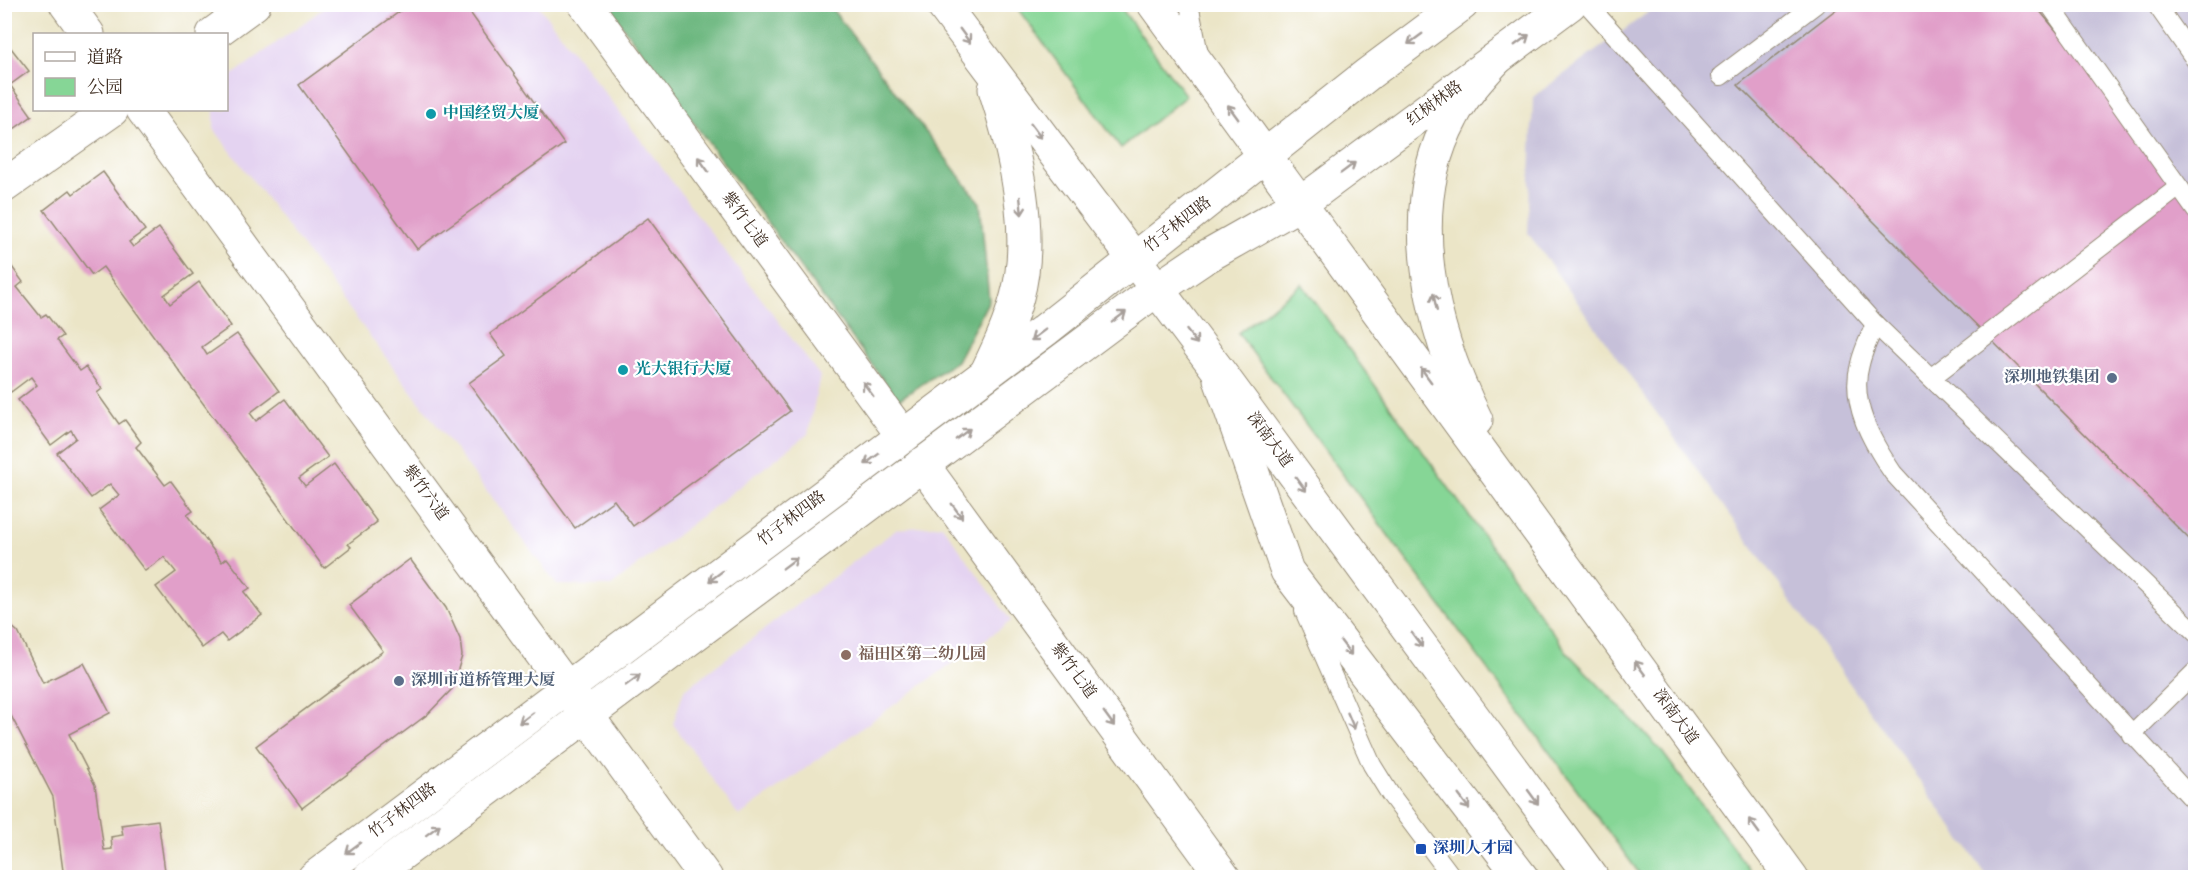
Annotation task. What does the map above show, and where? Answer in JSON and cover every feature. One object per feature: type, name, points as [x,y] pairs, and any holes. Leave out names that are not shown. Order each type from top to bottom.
[{"type":"street","points":[[66,4],[87,33]]},
{"type":"street","points":[[214,33],[254,4]]},
{"type":"street","name":"紫竹七道","points":[[585,4],[903,436]]},
{"type":"street","name":"深南大道","points":[[942,4],[1217,369],[1592,878]]},
{"type":"street","name":"深南大道","points":[[1154,4],[1791,876]]},
{"type":"street","points":[[1266,155],[1368,74],[1462,4]]},
{"type":"street","name":"红树林路","points":[[1301,203],[1570,4]]},
{"type":"street","points":[[1496,59],[1476,81],[1452,116],[1435,156],[1426,202],[1426,252],[1437,311],[1458,378],[1475,418],[1537,526]]},
{"type":"street","points":[[986,374],[1018,296],[1023,263],[1018,180],[1007,126],[989,68]]},
{"type":"street","points":[[4,186],[111,111]]},
{"type":"street","name":"紫竹六道","points":[[144,111],[706,878]]},
{"type":"street","name":"竹子林四路","points":[[314,878],[986,374],[1266,155]]},
{"type":"street","name":"竹子林四路","points":[[369,878],[1156,290],[1202,259],[1301,203]]},
{"type":"street","points":[[1217,369],[1287,571],[1522,878]]},
{"type":"street","name":"紫竹七道","points":[[922,464],[1224,878]]},
{"type":"lane","points":[[1189,4],[1202,68]]},
{"type":"lane","points":[[1587,4],[1875,324],[2196,633]]},
{"type":"lane","points":[[1721,76],[1816,4]]},
{"type":"lane","points":[[2049,4],[2196,211]]},
{"type":"lane","points":[[2156,4],[2196,61]]},
{"type":"lane","points":[[1932,377],[2179,187]]},
{"type":"lane","points":[[1875,324],[1859,366],[1858,394],[1864,420],[1875,446],[1893,473],[2131,735],[2196,802]]},
{"type":"lane","points":[[1287,571],[1372,765],[1390,795],[1453,878]]},
{"type":"lane","points":[[2131,735],[2196,671]]},
{"type":"shaded area","points":[[328,5],[538,5],[820,376],[808,434],[611,586],[557,585],[214,129],[214,111],[228,111],[228,78]]},
{"type":"shaded area","points":[[1658,5],[2195,5],[2195,877],[1988,877],[1528,233],[1533,97]]},
{"type":"shaded area","name":"福田区第二幼儿园","points":[[942,525],[1011,621],[739,816],[673,724],[684,690],[897,529]]},
{"type":"green space","points":[[607,5],[829,5],[980,203],[989,300],[957,361],[898,400]]},
{"type":"green space","points":[[1015,5],[1119,5],[1186,96],[1121,148]]},
{"type":"green space","points":[[1302,284],[1567,652],[1660,749],[1755,877],[1642,877],[1238,333]]},
{"type":"building","name":"中国经贸大厦","points":[[410,4],[464,4],[564,144],[417,249],[299,85]]},
{"type":"building","name":"深圳地铁集团","points":[[1843,4],[2034,4],[2140,132],[2196,210],[2196,546],[1738,85]]},
{"type":"building","points":[[4,39],[29,71],[10,85],[32,116],[4,136]]},
{"type":"building","points":[[103,172],[145,230],[129,242],[133,247],[159,228],[193,274],[164,295],[170,304],[199,282],[231,326],[202,347],[207,355],[237,334],[279,391],[250,413],[256,421],[285,399],[328,457],[299,478],[305,486],[334,464],[377,522],[348,544],[351,547],[324,568],[103,267],[92,275],[44,210],[70,190],[73,194]]},
{"type":"building","name":"光大银行大厦","points":[[648,218],[790,411],[633,526],[614,500],[575,528],[469,383],[506,356],[490,334]]},
{"type":"building","points":[[7,260],[23,282],[17,287],[41,317],[46,314],[63,336],[57,340],[80,371],[86,367],[102,389],[97,393],[119,424],[125,420],[141,442],[136,447],[165,485],[171,481],[193,511],[187,515],[222,562],[227,558],[250,588],[244,592],[262,615],[227,641],[221,634],[202,648],[156,587],[176,572],[164,557],[145,571],[99,510],[119,495],[110,484],[91,498],[57,453],[76,438],[71,430],[51,445],[18,400],[37,385],[31,377],[11,392],[4,383],[4,262]]},
{"type":"building","name":"深圳市道桥管理大厦","points":[[410,559],[446,608],[460,639],[462,656],[452,689],[428,714],[302,808],[256,746],[383,651],[349,605]]},
{"type":"building","points":[[4,620],[18,632],[43,683],[84,663],[110,713],[69,734],[95,785],[104,850],[112,849],[111,837],[123,835],[121,825],[158,820],[166,878],[64,878],[53,797],[4,702]]},
{"type":"place","name":"中国经贸大厦","points":[[431,114]]},
{"type":"place","name":"光大银行大厦","points":[[623,370]]},
{"type":"place","name":"深圳地铁集团","points":[[2112,378]]},
{"type":"place","name":"福田区第二幼儿园","points":[[846,655]]},
{"type":"place","name":"深圳市道桥管理大厦","points":[[399,681]]},
{"type":"place","name":"深圳人才园","points":[[1421,849]]}]
